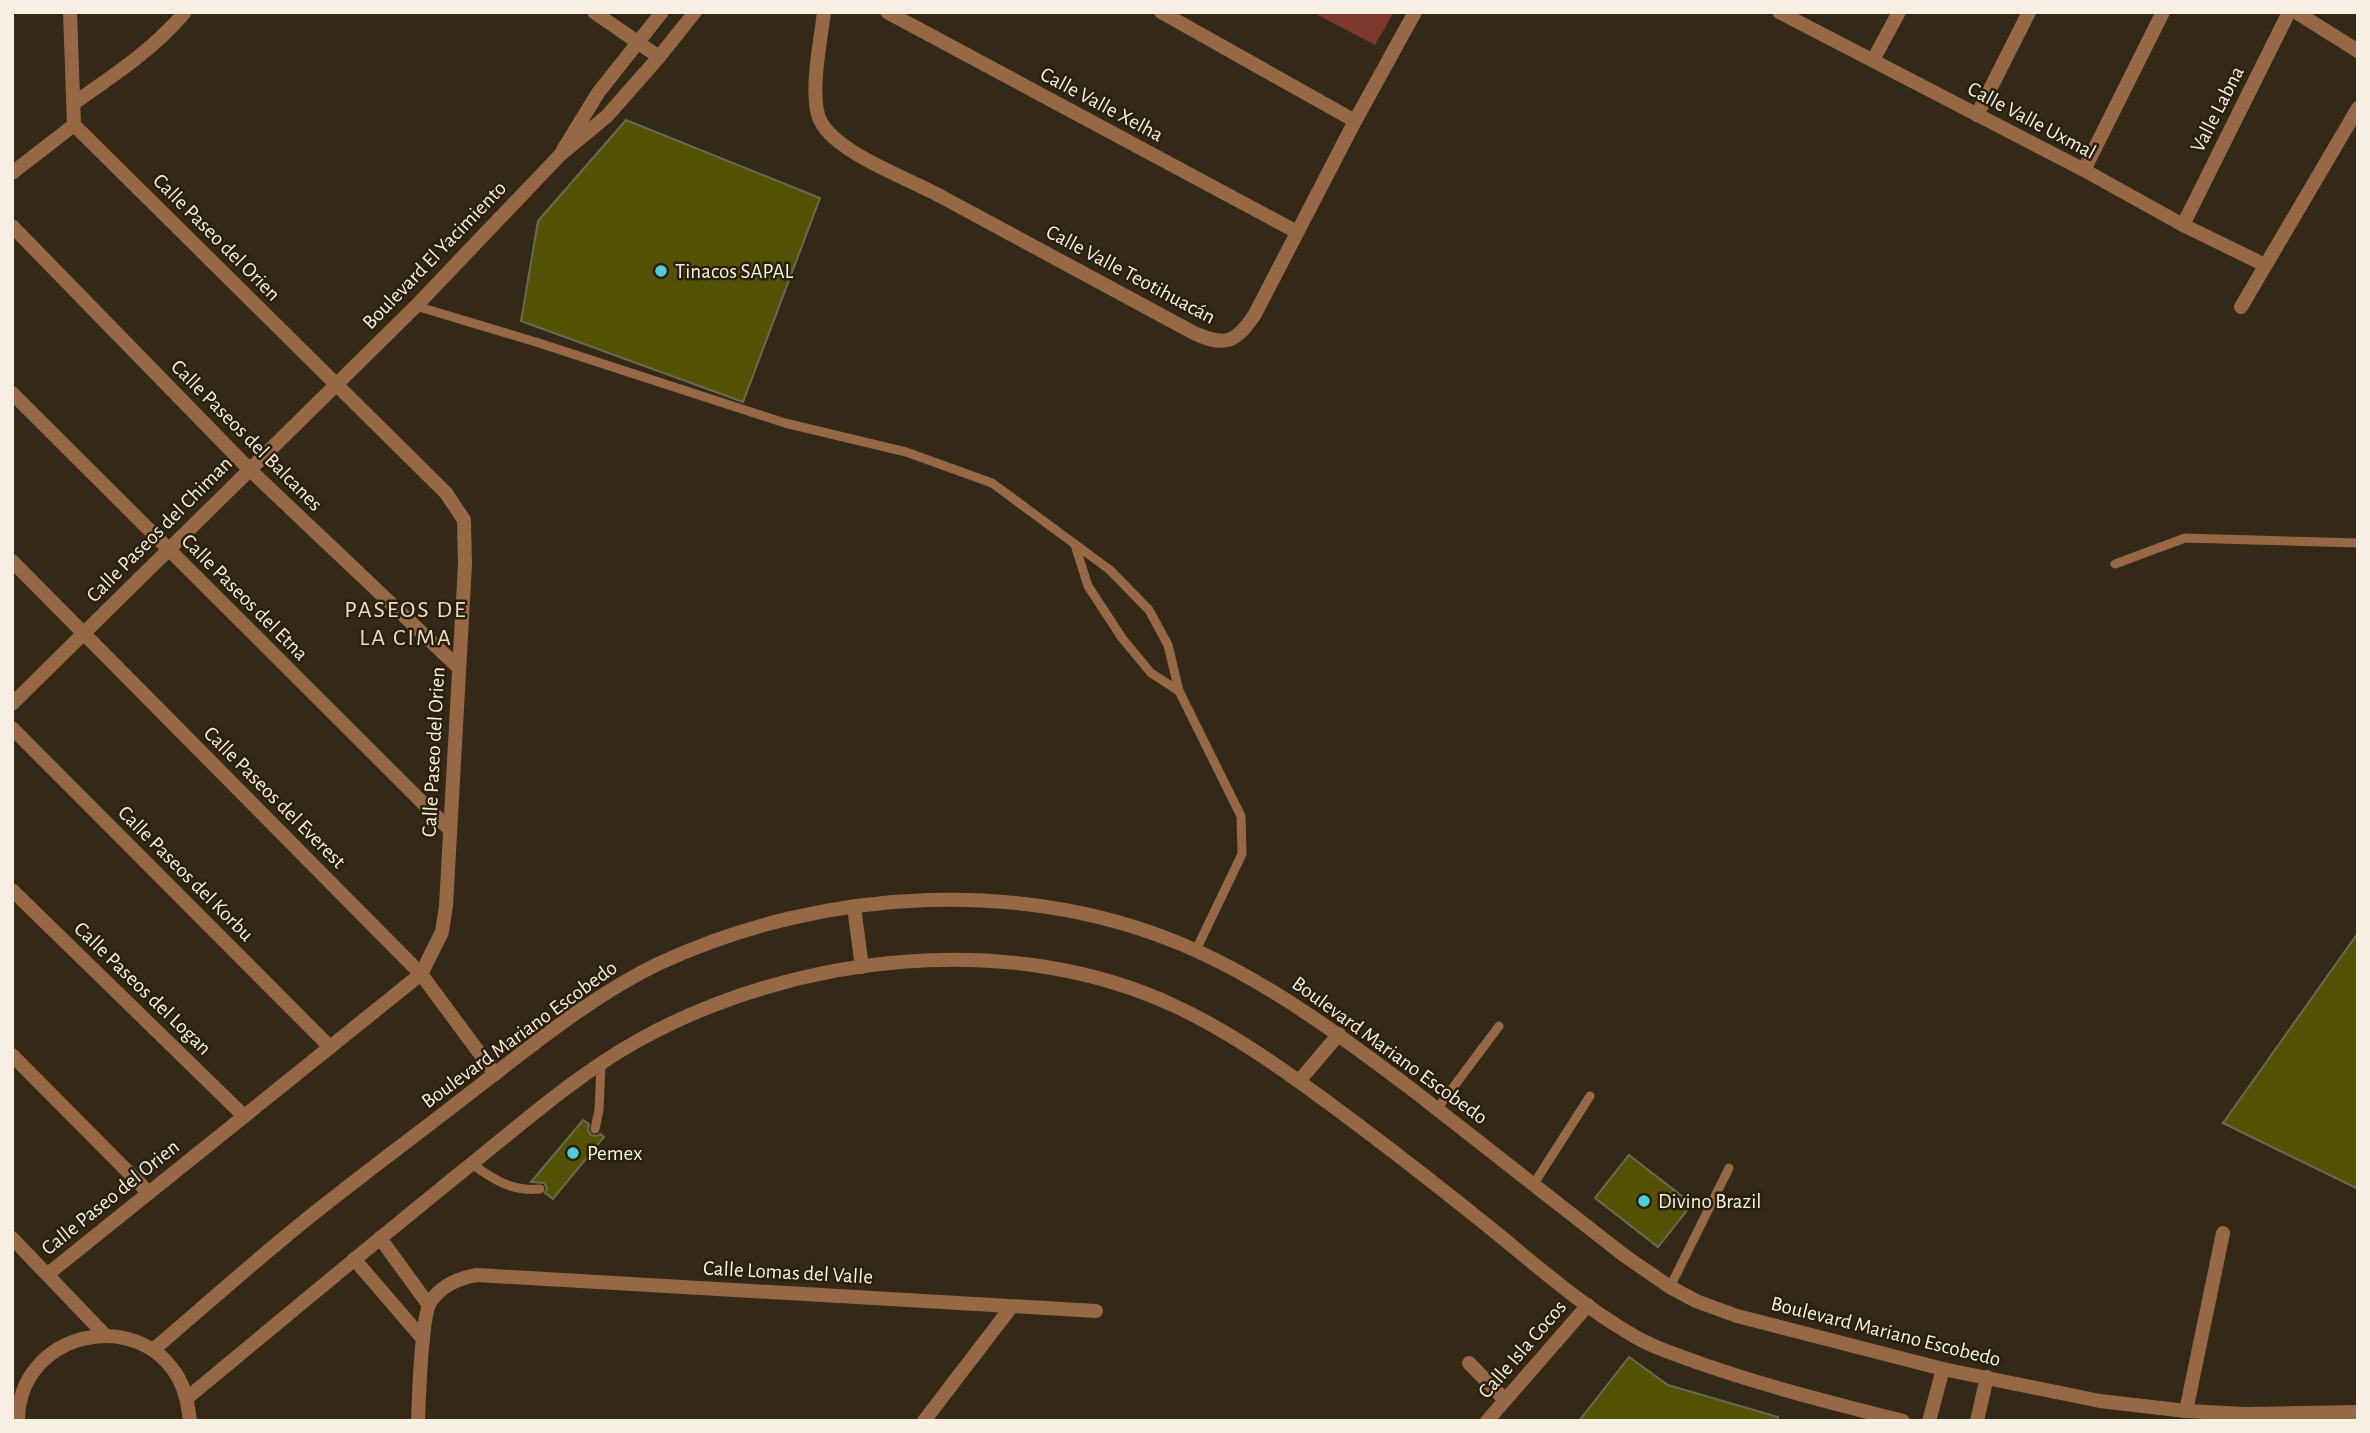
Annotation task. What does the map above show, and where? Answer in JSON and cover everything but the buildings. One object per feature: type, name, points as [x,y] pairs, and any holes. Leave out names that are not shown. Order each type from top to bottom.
[{"type":"street","points":[[12,173],[74,125],[70,12]]},
{"type":"street","points":[[74,103],[143,53],[186,12]]},
{"type":"street","points":[[594,12],[659,57]]},
{"type":"street","name":"Boulevard El Yacimiento","points":[[561,154],[598,93],[662,12]]},
{"type":"street","name":"Boulevard El Yacimiento","points":[[336,385],[416,306],[561,154],[607,116],[695,12]]},
{"type":"street","name":"Calle Valle Teotihuacán","points":[[824,12],[816,74],[816,102],[820,121],[831,136],[868,160],[939,195],[1194,333],[1217,342],[1228,341],[1246,328],[1415,12]]},
{"type":"street","name":"Calle Valle Xelha","points":[[887,12],[1297,232]]},
{"type":"street","points":[[1161,12],[1355,121]]},
{"type":"street","name":"Calle Valle Uxmal","points":[[1779,12],[2264,265]]},
{"type":"street","points":[[1873,60],[1899,12]]},
{"type":"street","points":[[1977,115],[2029,12]]},
{"type":"street","points":[[2084,170],[2163,12]]},
{"type":"street","name":"Valle Labna","points":[[2183,225],[2289,12]]},
{"type":"street","points":[[2296,12],[2358,51]]},
{"type":"street","points":[[2241,307],[2358,108]]},
{"type":"street","name":"Calle Paseo del Orien","points":[[48,1274],[421,974],[442,932],[446,906],[466,564],[464,520],[446,493],[74,125]]},
{"type":"street","name":"Calle Paseos del Balcanes","points":[[12,226],[249,469],[458,667]]},
{"type":"street","name":"Calle Paseos del Chiman","points":[[12,704],[336,385]]},
{"type":"street","name":"Calle Paseos del Etna","points":[[12,393],[450,831]]},
{"type":"street","name":"Calle Paseos del Everest","points":[[12,561],[421,974],[495,1074]]},
{"type":"street","name":"Calle Paseos del Korbu","points":[[12,729],[330,1047]]},
{"type":"street","name":"Calle Paseos del Logan","points":[[12,890],[244,1116]]},
{"type":"street","name":"Boulevard Mariano Escobedo","points":[[153,1350],[298,1226],[495,1074],[607,992],[661,963],[739,933],[796,917],[854,907],[916,901],[987,901],[1058,908],[1129,925],[1196,950],[1278,993],[1339,1034],[1625,1256],[1696,1301],[1737,1316],[1943,1369],[2099,1401],[2186,1411],[2246,1414],[2358,1412]]},
{"type":"street","points":[[854,907],[862,967]]},
{"type":"street","points":[[187,1398],[547,1102],[637,1041],[691,1014],[748,992],[805,977],[862,967],[983,959],[1050,967],[1098,979],[1175,1006],[1242,1042],[1403,1158],[1588,1305],[1630,1335],[1671,1353],[1777,1388],[1903,1421]]},
{"type":"street","points":[[1299,1081],[1339,1034]]},
{"type":"street","points":[[12,1055],[149,1192]]},
{"type":"street","points":[[2186,1411],[2223,1234]]},
{"type":"street","points":[[12,1238],[105,1335]]},
{"type":"street","points":[[380,1238],[428,1304],[418,1421]]},
{"type":"street","points":[[354,1259],[424,1339]]},
{"type":"street","name":"Calle Lomas del Valle","points":[[428,1304],[439,1292],[458,1279],[477,1275],[1096,1311]]},
{"type":"street","name":"Calle Isla Cocos","points":[[1487,1421],[1588,1305]]},
{"type":"street","points":[[924,1421],[1012,1306]]},
{"type":"street","points":[[18,1421],[16,1395],[43,1360],[61,1346],[82,1338],[105,1335],[130,1339],[153,1350],[168,1363],[180,1380],[187,1398],[190,1421]]},
{"type":"street","points":[[1469,1363],[1504,1399]]},
{"type":"street","points":[[1929,1421],[1943,1369]]},
{"type":"street","points":[[1977,1421],[1987,1377]]},
{"type":"lane","points":[[416,306],[785,423],[906,452],[992,483],[1110,570],[1149,610],[1168,645],[1179,691],[1241,816],[1242,854],[1196,950]]},
{"type":"lane","points":[[2115,564],[2185,538],[2358,542]]},
{"type":"lane","points":[[1076,545],[1088,586],[1122,638],[1151,673],[1179,691]]},
{"type":"lane","points":[[1437,1109],[1499,1026]]},
{"type":"lane","points":[[595,1129],[599,1110],[601,1065]]},
{"type":"lane","points":[[1534,1185],[1590,1096]]},
{"type":"lane","points":[[472,1164],[505,1185],[525,1190],[540,1189]]},
{"type":"lane","points":[[1670,1287],[1729,1168]]},
{"type":"shaded area","points":[[1312,12],[1394,12],[1375,45]]},
{"type":"place","name":"Tinacos SAPAL","points":[[661,271]]},
{"type":"place","name":"Pemex","points":[[573,1153]]},
{"type":"place","name":"Divino Brazil","points":[[1644,1201]]},
{"type":"district","name":"PASEOS DE LA CIMA","points":[[406,623]]}]
